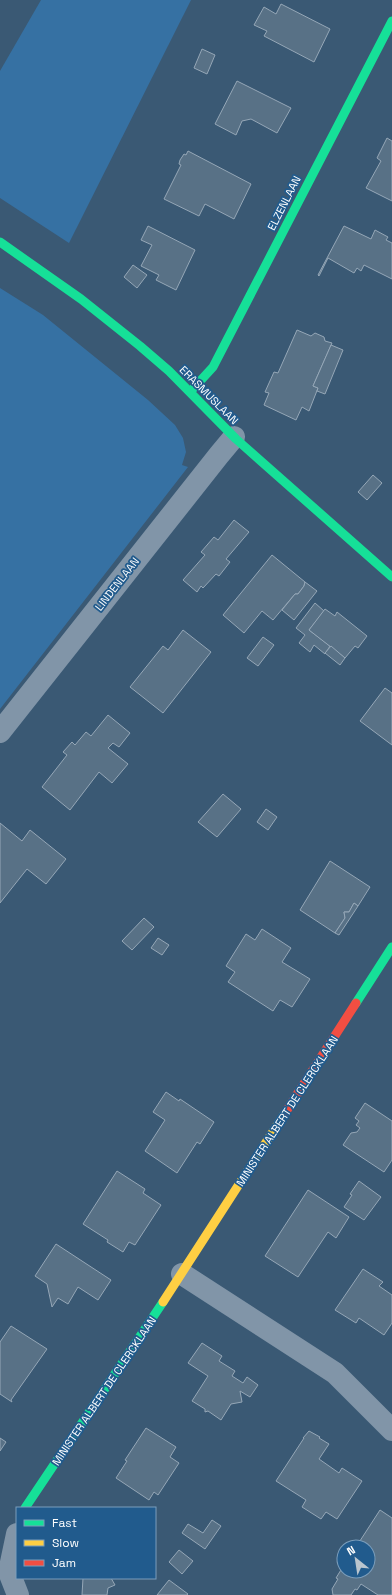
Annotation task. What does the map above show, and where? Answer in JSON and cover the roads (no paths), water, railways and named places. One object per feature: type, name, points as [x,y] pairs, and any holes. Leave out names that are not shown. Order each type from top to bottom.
[{"type":"street","name":"ELZENLAAN","points":[[191,391],[214,367],[392,21]]},
{"type":"street","name":"ERASMUSLAAN","points":[[0,242],[101,313],[159,362],[191,391],[234,437],[289,488],[392,577]]},
{"type":"street","name":"LINDENLAAN","points":[[0,732],[234,437]]},
{"type":"street","name":"MINISTER ALBERT DE CLERCKLAAN","points":[[26,1507],[182,1274],[392,947]]},
{"type":"street","points":[[182,1274],[335,1373],[392,1430]]},
{"type":"street","points":[[16,1539],[9,1572],[18,1595]]}]
